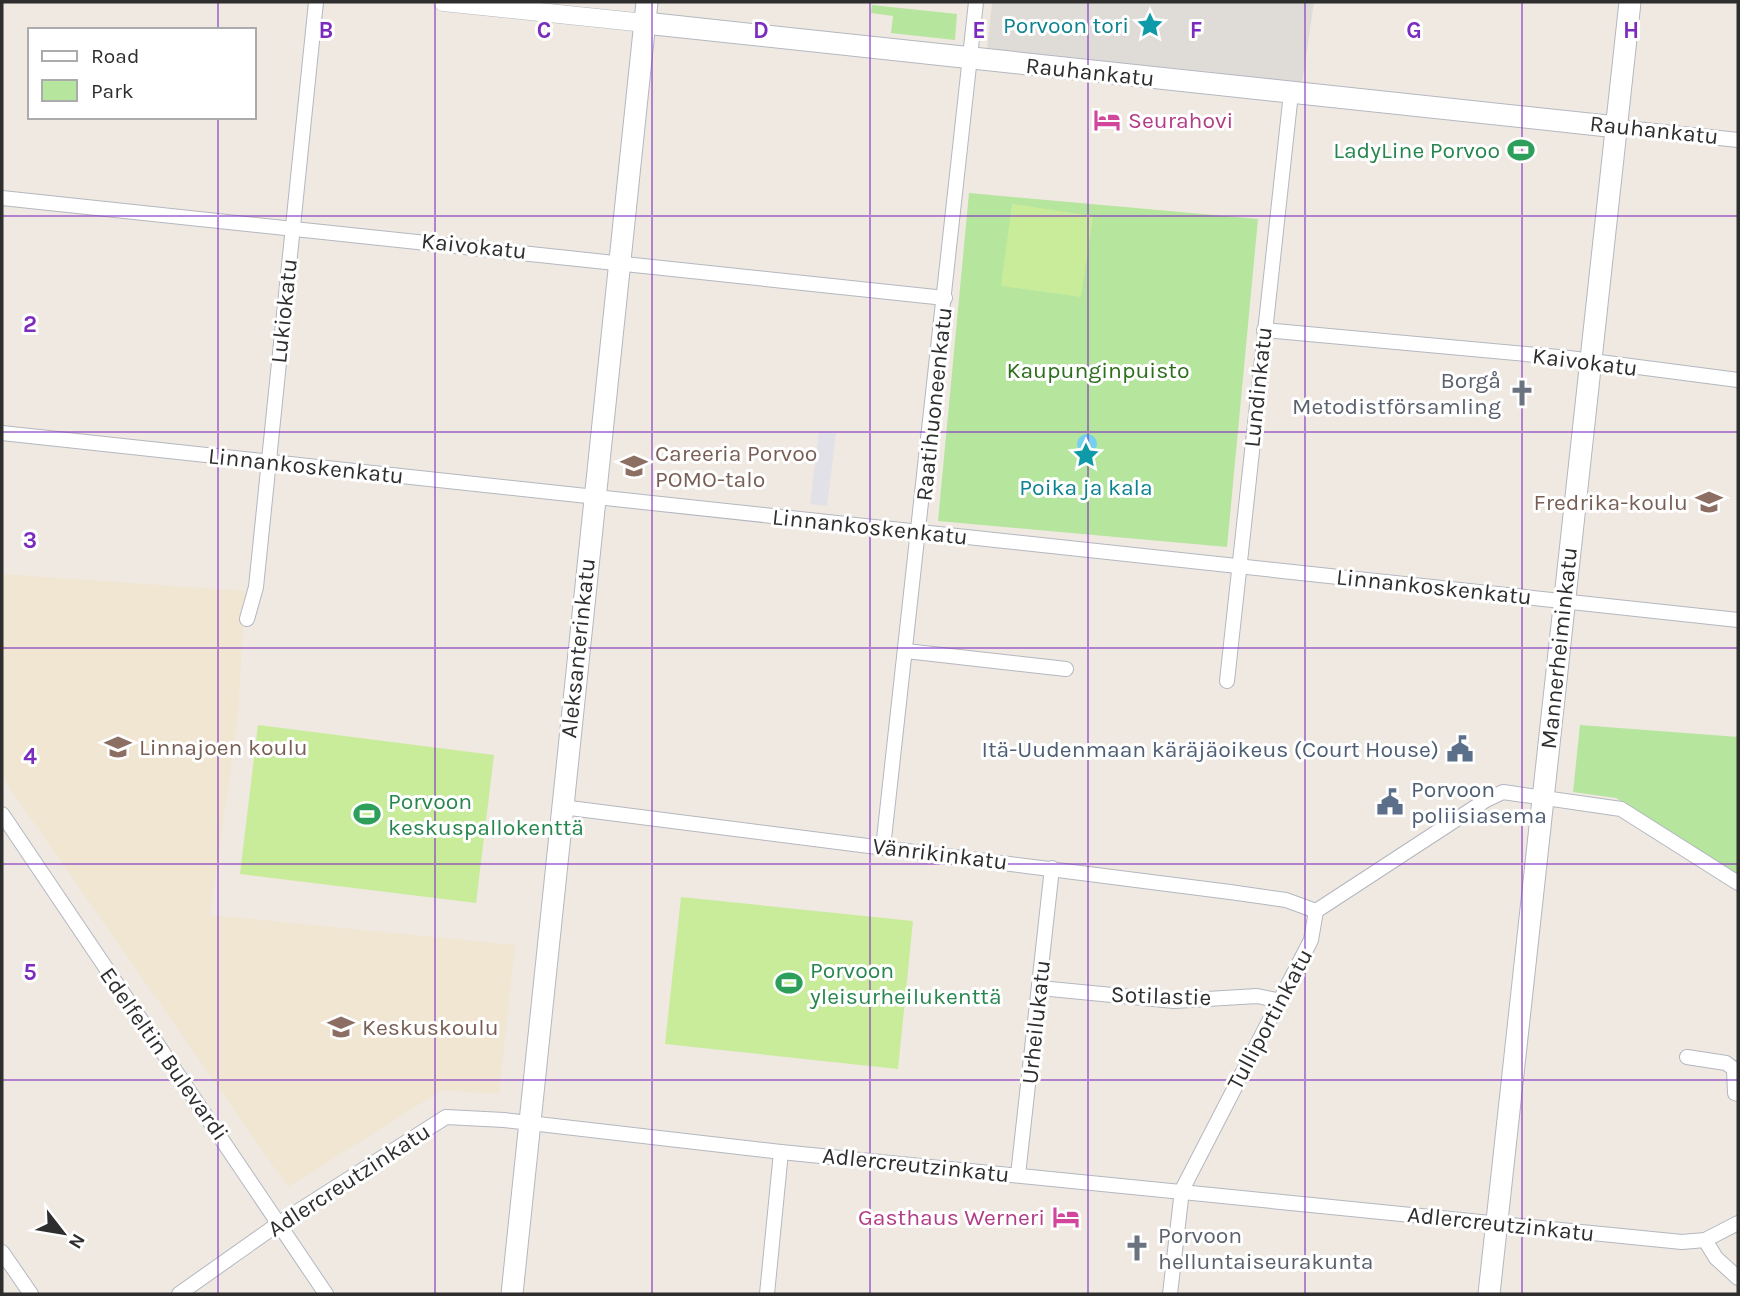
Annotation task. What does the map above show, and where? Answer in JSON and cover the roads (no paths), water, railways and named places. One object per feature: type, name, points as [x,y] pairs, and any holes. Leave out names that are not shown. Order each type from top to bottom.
[{"type":"main road","name":"Aleksanterinkatu","points":[[512,1294],[647,2]]},
{"type":"main road","name":"Mannerheiminkatu","points":[[1489,1294],[1511,1116],[1564,600],[1630,2]]},
{"type":"main road","name":"Rauhankatu","points":[[645,23],[1617,127]]},
{"type":"street","name":"Lukiokatu","points":[[247,619],[256,587],[316,2]]},
{"type":"street","name":"Rauhankatu","points":[[443,2],[645,23]]},
{"type":"street","name":"Raatihuoneenkatu","points":[[883,848],[920,532],[976,2]]},
{"type":"street","name":"Lundinkatu","points":[[1227,681],[1291,93]]},
{"type":"street","name":"Rauhankatu","points":[[1617,127],[1738,140]]},
{"type":"street","name":"Kaivokatu","points":[[2,198],[293,226],[945,298]]},
{"type":"street","name":"Kaivokatu","points":[[1264,330],[1590,362],[1738,380]]},
{"type":"street","name":"Linnankoskenkatu","points":[[2,433],[1738,620]]},
{"type":"street","points":[[906,651],[1066,669]]},
{"type":"street","points":[[1316,911],[1503,792],[1621,808],[1738,883]]},
{"type":"street","name":"Vänrikinkatu","points":[[562,807],[1286,900],[1316,911]]},
{"type":"street","name":"Edelfeltin Bulevardi","points":[[2,814],[326,1294]]},
{"type":"street","name":"Urheilukatu","points":[[1018,1175],[1052,868]]},
{"type":"street","name":"Tulliportinkatu","points":[[1171,1294],[1182,1190],[1311,940],[1316,911]]},
{"type":"street","name":"Sotilastie","points":[[1040,988],[1173,1001],[1257,996],[1281,1000]]},
{"type":"street","points":[[1687,1057],[1726,1063],[1734,1069],[1735,1093],[1738,1094]]},
{"type":"street","name":"Adlercreutzinkatu","points":[[179,1294],[278,1224],[446,1117],[528,1123],[781,1152],[1182,1190],[1496,1224],[1682,1242],[1705,1240]]},
{"type":"street","points":[[766,1294],[781,1152]]},
{"type":"street","points":[[1738,1223],[1705,1240],[1716,1258],[1738,1278]]},
{"type":"street","points":[[2,1252],[31,1294]]},
{"type":"water","points":[[1087,434],[1094,437],[1097,444],[1094,451],[1087,454],[1080,451],[1077,444],[1080,437]]},
{"type":"place","name":"Porvoon tori","points":[[1150,25]]},
{"type":"place","name":"Seurahovi","points":[[1107,120]]},
{"type":"place","name":"LadyLine Porvoo","points":[[1521,150]]},
{"type":"place","name":"Borgå Metodistförsamling","points":[[1522,393]]},
{"type":"place","name":"Poika ja kala","points":[[1086,455]]},
{"type":"place","name":"Careeria Porvoo POMO-talo","points":[[634,466]]},
{"type":"place","name":"Fredrika-koulu","points":[[1709,502]]},
{"type":"place","name":"Linnajoen koulu","points":[[118,747]]},
{"type":"place","name":"Itä-Uudenmaan käräjäoikeus (Court House)","points":[[1460,749]]},
{"type":"place","name":"Porvoon poliisiasema","points":[[1390,802]]},
{"type":"place","name":"Porvoon keskuspallokenttä","points":[[367,814]]},
{"type":"place","name":"Porvoon yleisurheilukenttä","points":[[789,983]]},
{"type":"place","name":"Keskuskoulu","points":[[341,1027]]},
{"type":"place","name":"Gasthaus Werneri","points":[[1066,1217]]},
{"type":"place","name":"Porvoon helluntaiseurakunta","points":[[1137,1248]]},
{"type":"park label","name":"Kaupunginpuisto","points":[[1098,370]]}]
